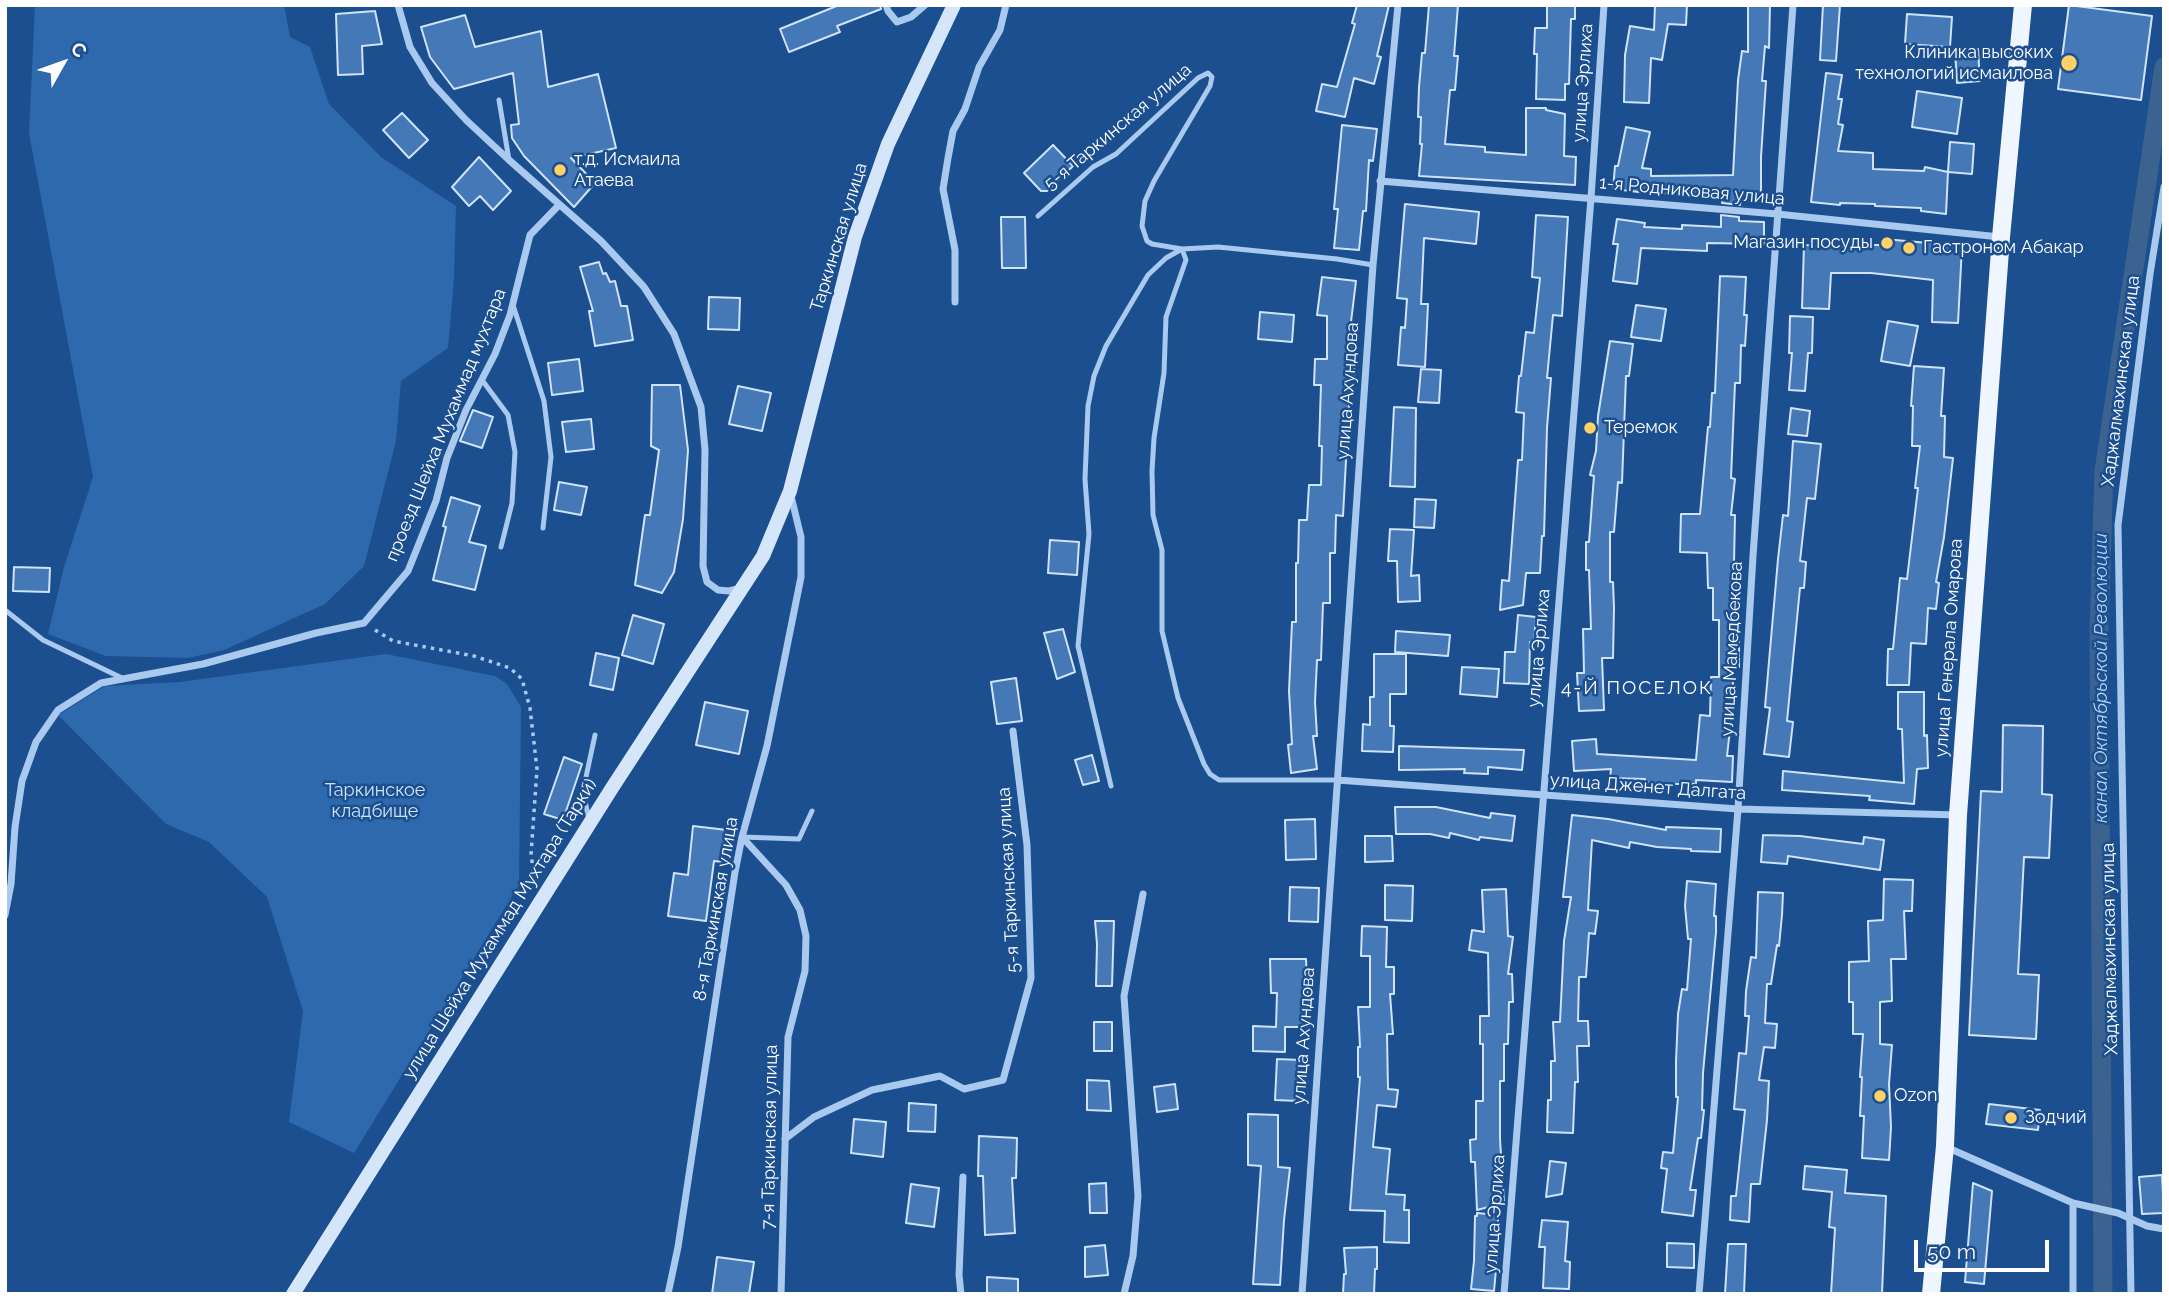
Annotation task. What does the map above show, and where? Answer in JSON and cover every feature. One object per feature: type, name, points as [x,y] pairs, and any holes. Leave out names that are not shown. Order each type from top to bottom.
[{"type":"main road","name":"улица Генерала Омарова","points":[[1930,1294],[1945,1146],[1957,815],[2021,5]]},
{"type":"main road","name":"улица Генерала Омарова","points":[[1930,1294],[1942,1146],[1957,815],[1982,456],[2021,5]]},
{"type":"street","points":[[398,5],[410,47],[432,83],[466,120],[601,241],[645,287],[674,334],[701,407],[705,450],[703,566],[708,582],[718,590],[729,591],[745,587]]},
{"type":"street","points":[[886,5],[897,22],[911,17],[925,5]]},
{"type":"street","name":"Таркинская улица","points":[[790,491],[855,237],[888,144],[954,5]]},
{"type":"street","points":[[955,302],[955,250],[943,189],[948,158],[953,131],[965,109],[979,67],[1000,30],[1006,5]]},
{"type":"street","name":"улица Ахундова","points":[[1302,1294],[1373,265],[1398,5]]},
{"type":"street","name":"улица Эрлиха","points":[[1504,1294],[1604,5]]},
{"type":"street","name":"улица Мамедбекова","points":[[1699,1294],[1738,809],[1754,542],[1793,5]]},
{"type":"street","name":"1-я Родниковая улица","points":[[1380,181],[1777,214],[2001,237]]},
{"type":"street","name":"Хаджалмахинская улица","points":[[2131,1294],[2118,524],[2150,274],[2164,187]]},
{"type":"street","name":"проезд Шейха Мухаммад мухтара","points":[[364,623],[408,571],[436,501],[447,458],[466,410],[495,354],[513,305],[530,235],[559,205]]},
{"type":"street","name":"улица Шейха Мухаммад Мухтара (Тарки)","points":[[293,1294],[320,1255],[350,1202],[540,901],[745,587],[764,556],[790,491]]},
{"type":"street","name":"8-я Таркинская улица","points":[[668,1294],[678,1247],[742,836],[767,746],[800,577],[801,537],[790,491]]},
{"type":"street","points":[[5,915],[22,781],[36,742],[58,710],[101,682],[203,664],[316,633],[364,623]]},
{"type":"street","name":"5-я Таркинская улица","points":[[785,1139],[814,1117],[872,1090],[940,1076],[964,1089],[1003,1080],[1031,978],[1027,845],[1013,731]]},
{"type":"street","name":"улица Дженет Далгата","points":[[1336,780],[1738,809],[1957,815]]},
{"type":"street","name":"7-я Таркинская улица","points":[[742,836],[786,885],[800,910],[806,936],[805,971],[788,1037],[780,1294]]},
{"type":"street","points":[[1124,1294],[1133,1255],[1138,1196],[1124,996],[1143,894]]},
{"type":"street","points":[[1945,1146],[2073,1203],[2164,1229]]},
{"type":"street","points":[[961,1294],[959,1275],[963,1177]]},
{"type":"street","points":[[2073,1203],[2073,1294]]},
{"type":"lane","name":"5-я Таркинская улица","points":[[1038,216],[1093,167],[1116,155],[1198,78],[1208,73],[1212,76],[1210,86],[1145,201],[1142,226],[1147,241],[1182,249],[1218,247],[1373,265]]},
{"type":"lane","points":[[499,100],[509,160]]},
{"type":"lane","points":[[1111,786],[1078,646],[1089,534],[1086,479],[1088,406],[1094,376],[1106,346],[1148,275],[1166,258],[1182,249],[1186,260],[1166,317],[1164,373],[1152,471],[1153,514],[1162,550],[1163,631],[1178,698],[1204,764],[1210,774],[1219,780],[1336,780]]},
{"type":"lane","points":[[513,305],[544,401],[551,457],[542,528]]},
{"type":"lane","points":[[482,380],[508,415],[515,452],[512,503],[501,547]]},
{"type":"lane","points":[[5,610],[43,640],[122,678]]},
{"type":"lane","points":[[590,823],[583,791],[595,736]]},
{"type":"lane","points":[[742,836],[799,839],[812,811]]},
{"type":"path","points":[[364,623],[393,640],[474,656],[510,668],[522,678],[530,708],[537,769],[530,855],[540,901]]},
{"type":"green space","points":[[35,5],[284,5],[290,37],[310,47],[329,104],[381,157],[456,206],[454,279],[448,348],[401,381],[396,441],[364,566],[325,604],[224,650],[188,658],[106,656],[48,634],[64,567],[93,477],[29,133]]},
{"type":"green space","name":"Таркинское кладбище","points":[[386,654],[495,676],[507,684],[521,707],[519,885],[354,1153],[289,1122],[303,1011],[267,897],[209,842],[166,824],[58,715],[105,686],[180,682]]},
{"type":"building","points":[[839,5],[880,5],[881,9],[837,26],[840,32],[789,52],[780,29]]},
{"type":"building","points":[[1357,5],[1389,5],[1377,56],[1381,57],[1374,84],[1354,78],[1345,117],[1316,111],[1322,84],[1337,87],[1355,24],[1352,23]]},
{"type":"building","points":[[1429,5],[1458,5],[1454,56],[1458,56],[1455,90],[1450,90],[1445,144],[1485,147],[1485,152],[1526,155],[1526,108],[1546,108],[1565,114],[1564,156],[1576,157],[1575,185],[1419,176],[1422,144],[1421,117],[1418,117],[1419,87]]},
{"type":"building","points":[[1547,5],[1575,5],[1575,19],[1571,19],[1569,84],[1565,84],[1565,100],[1536,99],[1535,28],[1547,28]]},
{"type":"building","points":[[1655,5],[1687,5],[1686,25],[1668,24],[1662,60],[1651,58],[1649,103],[1624,102],[1625,55],[1630,26],[1654,30]]},
{"type":"building","points":[[1748,5],[1770,5],[1769,48],[1765,46],[1762,81],[1766,81],[1761,194],[1741,194],[1740,205],[1722,203],[1722,195],[1692,196],[1692,192],[1656,194],[1613,189],[1615,166],[1618,166],[1626,127],[1650,132],[1642,168],[1651,169],[1651,176],[1733,175],[1738,80],[1742,51],[1748,52]]},
{"type":"building","points":[[1823,5],[1840,5],[1836,61],[1820,60]]},
{"type":"building","points":[[2069,5],[2152,16],[2141,100],[2058,89]]},
{"type":"building","points":[[375,11],[382,44],[362,46],[363,74],[338,75],[336,14]]},
{"type":"building","points":[[1907,14],[1952,17],[1950,47],[1905,44]]},
{"type":"building","points":[[465,15],[475,47],[541,31],[548,87],[598,74],[616,148],[571,158],[595,183],[574,207],[524,156],[512,138],[511,125],[519,124],[513,73],[454,89],[430,57],[421,27]]},
{"type":"building","points":[[1978,49],[1980,81],[1957,83],[1955,51]]},
{"type":"building","points":[[1826,73],[1842,75],[1838,124],[1843,125],[1838,151],[1873,153],[1873,169],[1924,171],[1925,167],[1948,172],[1946,214],[1921,211],[1921,208],[1811,202]]},
{"type":"building","points":[[1917,91],[1962,98],[1957,134],[1912,127]]},
{"type":"building","points":[[402,113],[428,140],[409,158],[383,130]]},
{"type":"building","points":[[1342,125],[1377,129],[1373,161],[1369,160],[1366,211],[1363,211],[1359,250],[1334,248],[1338,209],[1334,209]]},
{"type":"building","points":[[1950,142],[1974,144],[1972,174],[1948,172]]},
{"type":"building","points":[[1053,145],[1073,166],[1047,191],[1041,191],[1024,173]]},
{"type":"building","points":[[479,157],[511,191],[493,210],[480,196],[469,206],[452,187]]},
{"type":"building","points":[[1405,204],[1479,212],[1476,244],[1424,238],[1421,304],[1428,304],[1425,367],[1398,365],[1401,327],[1405,328],[1407,299],[1397,298]]},
{"type":"building","points":[[1536,215],[1568,217],[1562,316],[1553,315],[1547,378],[1551,378],[1544,536],[1540,573],[1526,573],[1523,605],[1500,610],[1502,580],[1509,581],[1518,460],[1522,460],[1524,413],[1516,412],[1519,376],[1526,332],[1534,333],[1540,278],[1532,277]]},
{"type":"building","points":[[1721,215],[1739,217],[1739,221],[1764,222],[1764,244],[1707,243],[1707,251],[1641,248],[1637,284],[1613,281],[1618,244],[1613,244],[1617,219],[1645,223],[1644,227],[1682,229],[1682,225],[1721,227]]},
{"type":"building","points":[[1001,217],[1025,217],[1026,268],[1002,268]]},
{"type":"building","points":[[1884,239],[1962,246],[1958,323],[1932,322],[1933,280],[1871,273],[1831,273],[1829,309],[1802,308],[1804,245],[1883,245]]},
{"type":"building","points":[[599,262],[603,274],[606,273],[610,282],[615,281],[621,306],[627,306],[633,340],[595,346],[589,311],[593,311],[580,267]]},
{"type":"building","points":[[1720,276],[1746,277],[1744,315],[1747,315],[1745,346],[1741,345],[1740,383],[1735,383],[1731,478],[1735,479],[1731,515],[1735,515],[1734,563],[1739,563],[1739,667],[1733,667],[1733,703],[1727,756],[1733,756],[1732,782],[1696,780],[1696,784],[1666,784],[1645,782],[1645,779],[1610,778],[1611,769],[1574,771],[1572,741],[1596,739],[1597,754],[1696,760],[1700,715],[1710,716],[1711,677],[1719,677],[1719,620],[1713,620],[1713,588],[1708,588],[1707,553],[1680,552],[1681,514],[1700,514],[1712,393],[1715,393]]},
{"type":"building","points":[[1322,277],[1356,281],[1350,330],[1355,330],[1354,386],[1350,386],[1343,516],[1336,515],[1335,553],[1330,553],[1330,603],[1323,603],[1321,660],[1317,660],[1317,736],[1313,736],[1317,769],[1291,773],[1288,745],[1292,744],[1289,691],[1292,622],[1296,622],[1299,520],[1307,520],[1309,485],[1321,485],[1321,385],[1314,385],[1315,359],[1327,359],[1327,316],[1317,315]]},
{"type":"building","points":[[709,297],[740,298],[739,330],[708,329]]},
{"type":"building","points":[[1636,305],[1666,309],[1661,341],[1631,337]]},
{"type":"building","points":[[1260,312],[1294,315],[1292,342],[1258,339]]},
{"type":"building","points":[[1790,316],[1813,317],[1812,353],[1808,353],[1805,391],[1789,390],[1792,353],[1789,353]]},
{"type":"building","points":[[1888,321],[1918,326],[1910,366],[1881,361]]},
{"type":"building","points":[[1610,341],[1633,344],[1629,376],[1626,376],[1622,483],[1618,482],[1614,532],[1610,532],[1610,582],[1613,582],[1614,608],[1613,658],[1602,658],[1604,710],[1579,711],[1577,673],[1584,673],[1583,629],[1591,629],[1589,570],[1586,570],[1586,542],[1589,542],[1594,476],[1590,475],[1596,451],[1598,416]]},
{"type":"building","points":[[579,359],[583,391],[552,395],[548,363]]},
{"type":"building","points":[[1914,366],[1944,368],[1941,416],[1945,416],[1944,457],[1953,458],[1936,582],[1939,583],[1936,609],[1928,608],[1926,644],[1911,643],[1909,685],[1887,685],[1888,649],[1893,649],[1900,578],[1907,579],[1918,488],[1915,488],[1920,446],[1912,446]]},
{"type":"building","points":[[1421,369],[1441,370],[1439,403],[1418,402]]},
{"type":"building","points":[[652,385],[680,385],[688,450],[683,519],[674,572],[662,593],[635,585],[645,515],[650,515],[659,450],[651,446]]},
{"type":"building","points":[[738,386],[771,393],[762,431],[729,424]]},
{"type":"building","points":[[1394,407],[1416,408],[1415,487],[1390,486]]},
{"type":"building","points":[[1791,408],[1810,411],[1807,436],[1788,434]]},
{"type":"building","points":[[473,410],[493,417],[482,448],[460,441]]},
{"type":"building","points":[[591,419],[594,449],[566,452],[562,422]]},
{"type":"building","points":[[1793,441],[1821,444],[1815,499],[1807,498],[1800,561],[1806,562],[1804,588],[1800,588],[1787,721],[1793,722],[1789,757],[1764,754],[1770,708],[1765,707],[1778,559],[1783,515],[1788,516]]},
{"type":"building","points":[[559,482],[587,487],[581,515],[554,510]]},
{"type":"building","points":[[451,497],[480,506],[469,542],[486,546],[475,590],[433,580]]},
{"type":"building","points":[[1415,499],[1436,500],[1434,528],[1414,527]]},
{"type":"building","points":[[1390,529],[1414,530],[1411,576],[1419,575],[1420,601],[1398,602],[1397,561],[1388,561]]},
{"type":"building","points":[[1050,540],[1079,542],[1077,575],[1048,573]]},
{"type":"building","points":[[14,567],[50,568],[49,592],[13,591]]},
{"type":"building","points":[[633,615],[664,624],[653,664],[622,655]]},
{"type":"building","points":[[1518,615],[1536,617],[1534,643],[1530,642],[1529,684],[1504,683],[1505,652],[1515,652]]},
{"type":"building","points":[[1063,629],[1075,672],[1057,679],[1044,633]]},
{"type":"building","points":[[1396,631],[1450,635],[1448,656],[1395,652]]},
{"type":"building","points":[[596,653],[619,658],[613,690],[590,685]]},
{"type":"building","points":[[1374,654],[1406,654],[1406,694],[1390,694],[1390,726],[1394,726],[1393,752],[1362,751],[1363,724],[1370,725],[1370,697],[1374,697]]},
{"type":"building","points":[[1462,667],[1499,669],[1497,697],[1460,694]]},
{"type":"building","points":[[1016,678],[1022,721],[997,724],[991,682]]},
{"type":"building","points":[[1898,692],[1924,692],[1924,736],[1927,735],[1928,768],[1917,769],[1914,804],[1869,800],[1870,796],[1782,790],[1783,771],[1904,783],[1902,729],[1898,729]]},
{"type":"building","points":[[705,702],[748,711],[739,754],[696,745]]},
{"type":"building","points":[[2003,725],[2043,726],[2042,794],[2052,795],[2049,858],[2024,857],[2018,974],[2039,975],[2036,1039],[1969,1035],[1981,791],[2002,792]]},
{"type":"building","points":[[1399,746],[1524,750],[1522,770],[1488,767],[1488,774],[1464,773],[1465,769],[1399,770]]},
{"type":"building","points":[[1092,755],[1099,781],[1083,785],[1075,760]]},
{"type":"building","points":[[564,757],[582,764],[563,820],[544,814]]},
{"type":"building","points":[[1395,807],[1436,807],[1490,818],[1491,813],[1515,816],[1512,841],[1480,837],[1479,840],[1450,833],[1449,838],[1430,834],[1396,834]]},
{"type":"building","points":[[1572,815],[1666,830],[1666,827],[1721,829],[1720,852],[1691,851],[1630,842],[1629,848],[1592,840],[1588,910],[1598,911],[1595,934],[1589,933],[1586,977],[1579,977],[1578,1021],[1588,1021],[1589,1046],[1577,1046],[1578,1082],[1575,1082],[1573,1133],[1547,1132],[1548,1100],[1551,1100],[1551,1061],[1555,1061],[1553,1022],[1560,1022],[1564,941],[1571,897],[1563,897]]},
{"type":"building","points":[[1315,819],[1316,859],[1286,860],[1285,820]]},
{"type":"building","points":[[693,826],[727,830],[723,862],[714,861],[706,921],[668,916],[674,873],[688,875]]},
{"type":"building","points":[[1763,835],[1800,836],[1863,844],[1864,837],[1884,840],[1880,870],[1788,856],[1787,864],[1761,862]]},
{"type":"building","points":[[1365,836],[1392,836],[1393,861],[1365,862]]},
{"type":"building","points":[[1884,879],[1913,880],[1912,911],[1904,911],[1906,959],[1891,959],[1892,1001],[1880,1002],[1880,1044],[1892,1045],[1889,1160],[1862,1158],[1864,1116],[1860,1116],[1860,1077],[1863,1034],[1853,1034],[1853,1002],[1849,1002],[1849,962],[1869,961],[1868,921],[1883,920]]},
{"type":"building","points":[[1687,881],[1716,884],[1716,932],[1703,1073],[1704,1110],[1690,1190],[1696,1190],[1693,1216],[1662,1212],[1667,1169],[1661,1168],[1663,1152],[1673,1153],[1678,1097],[1678,1014],[1682,989],[1687,990],[1691,939],[1688,939],[1685,906]]},
{"type":"building","points":[[1385,885],[1413,886],[1412,921],[1385,920]]},
{"type":"building","points":[[1290,887],[1319,888],[1318,922],[1289,921]]},
{"type":"building","points":[[1506,889],[1508,936],[1513,937],[1508,974],[1512,974],[1513,1002],[1509,1002],[1508,1044],[1504,1044],[1504,1081],[1500,1081],[1504,1203],[1477,1210],[1475,1162],[1471,1162],[1470,1140],[1476,1139],[1476,1101],[1483,1101],[1480,1016],[1489,1016],[1488,953],[1469,950],[1472,930],[1484,932],[1482,890]]},
{"type":"building","points":[[1758,892],[1783,893],[1779,946],[1777,945],[1771,984],[1767,984],[1765,1023],[1777,1024],[1775,1048],[1764,1047],[1759,1080],[1769,1081],[1767,1120],[1760,1184],[1751,1184],[1749,1222],[1730,1220],[1731,1196],[1736,1196],[1745,1110],[1734,1109],[1739,1053],[1746,1054],[1749,1016],[1745,1016],[1746,991],[1751,957],[1756,958]]},
{"type":"building","points":[[1095,921],[1114,921],[1112,986],[1096,986]]},
{"type":"building","points":[[1362,926],[1387,927],[1386,967],[1394,967],[1394,994],[1390,994],[1393,1034],[1387,1034],[1388,1089],[1398,1090],[1396,1107],[1377,1105],[1373,1147],[1390,1149],[1386,1194],[1405,1195],[1404,1210],[1409,1210],[1409,1243],[1384,1242],[1385,1211],[1350,1210],[1360,1077],[1358,1007],[1370,1007],[1370,956],[1361,956]]},
{"type":"building","points":[[1270,959],[1306,959],[1309,1027],[1285,1027],[1285,1052],[1253,1051],[1253,1026],[1276,1027],[1277,993],[1271,993]]},
{"type":"building","points":[[1094,1022],[1112,1022],[1112,1051],[1094,1051]]},
{"type":"building","points":[[1277,1059],[1300,1060],[1299,1101],[1275,1100]]},
{"type":"building","points":[[1087,1080],[1109,1081],[1111,1111],[1087,1110]]},
{"type":"building","points":[[1175,1084],[1178,1109],[1157,1112],[1154,1087]]},
{"type":"building","points":[[909,1103],[936,1105],[935,1132],[908,1131]]},
{"type":"building","points":[[1989,1104],[2040,1110],[2038,1130],[1986,1124]]},
{"type":"building","points":[[1248,1114],[1278,1115],[1278,1167],[1290,1168],[1280,1285],[1253,1284],[1261,1166],[1248,1165]]},
{"type":"building","points":[[854,1119],[886,1122],[883,1157],[851,1153]]},
{"type":"building","points":[[979,1136],[1017,1138],[1016,1178],[1012,1178],[1015,1233],[985,1235],[983,1176],[978,1176]]},
{"type":"building","points":[[1550,1161],[1566,1163],[1562,1194],[1546,1197]]},
{"type":"building","points":[[1805,1166],[1847,1170],[1845,1193],[1886,1196],[1882,1294],[1831,1294],[1835,1228],[1829,1227],[1832,1192],[1803,1189]]},
{"type":"building","points":[[2162,1175],[2164,1213],[2142,1214],[2139,1177]]},
{"type":"building","points":[[1106,1183],[1107,1213],[1090,1213],[1089,1184]]},
{"type":"building","points":[[1973,1183],[1992,1191],[1984,1284],[1965,1282]]},
{"type":"building","points":[[911,1184],[939,1188],[934,1227],[906,1223]]},
{"type":"building","points":[[1477,1213],[1498,1215],[1494,1291],[1471,1289]]},
{"type":"building","points":[[1542,1220],[1568,1222],[1565,1261],[1570,1262],[1569,1289],[1543,1288],[1545,1247],[1539,1247]]},
{"type":"building","points":[[1667,1243],[1694,1244],[1694,1268],[1667,1267]]},
{"type":"building","points":[[1728,1244],[1746,1244],[1744,1294],[1725,1294]]},
{"type":"building","points":[[1105,1245],[1108,1275],[1085,1277],[1085,1247]]},
{"type":"building","points":[[1377,1247],[1374,1294],[1343,1294],[1346,1274],[1344,1248]]},
{"type":"building","points":[[717,1257],[754,1262],[749,1294],[712,1294]]},
{"type":"building","points":[[987,1277],[1018,1279],[1018,1294],[987,1294]]},
{"type":"waterway","name":"канал Октябрьской Революции","points":[[2103,1294],[2099,631],[2104,471],[2164,67]]},
{"type":"place","name":"Клиника высоких технологий исмаилова","points":[[2069,63]]},
{"type":"place","name":"т.д. Исмаила Атаева","points":[[560,170]]},
{"type":"place","name":"Магазин посуды","points":[[1887,243]]},
{"type":"place","name":"Гастроном Абакар","points":[[1909,248]]},
{"type":"place","name":"Теремок","points":[[1590,428]]},
{"type":"place","name":"Ozon","points":[[1880,1096]]},
{"type":"place","name":"Зодчий","points":[[2011,1118]]},
{"type":"district","name":"4-Й ПОСЕЛОК","points":[[1637,688]]}]
